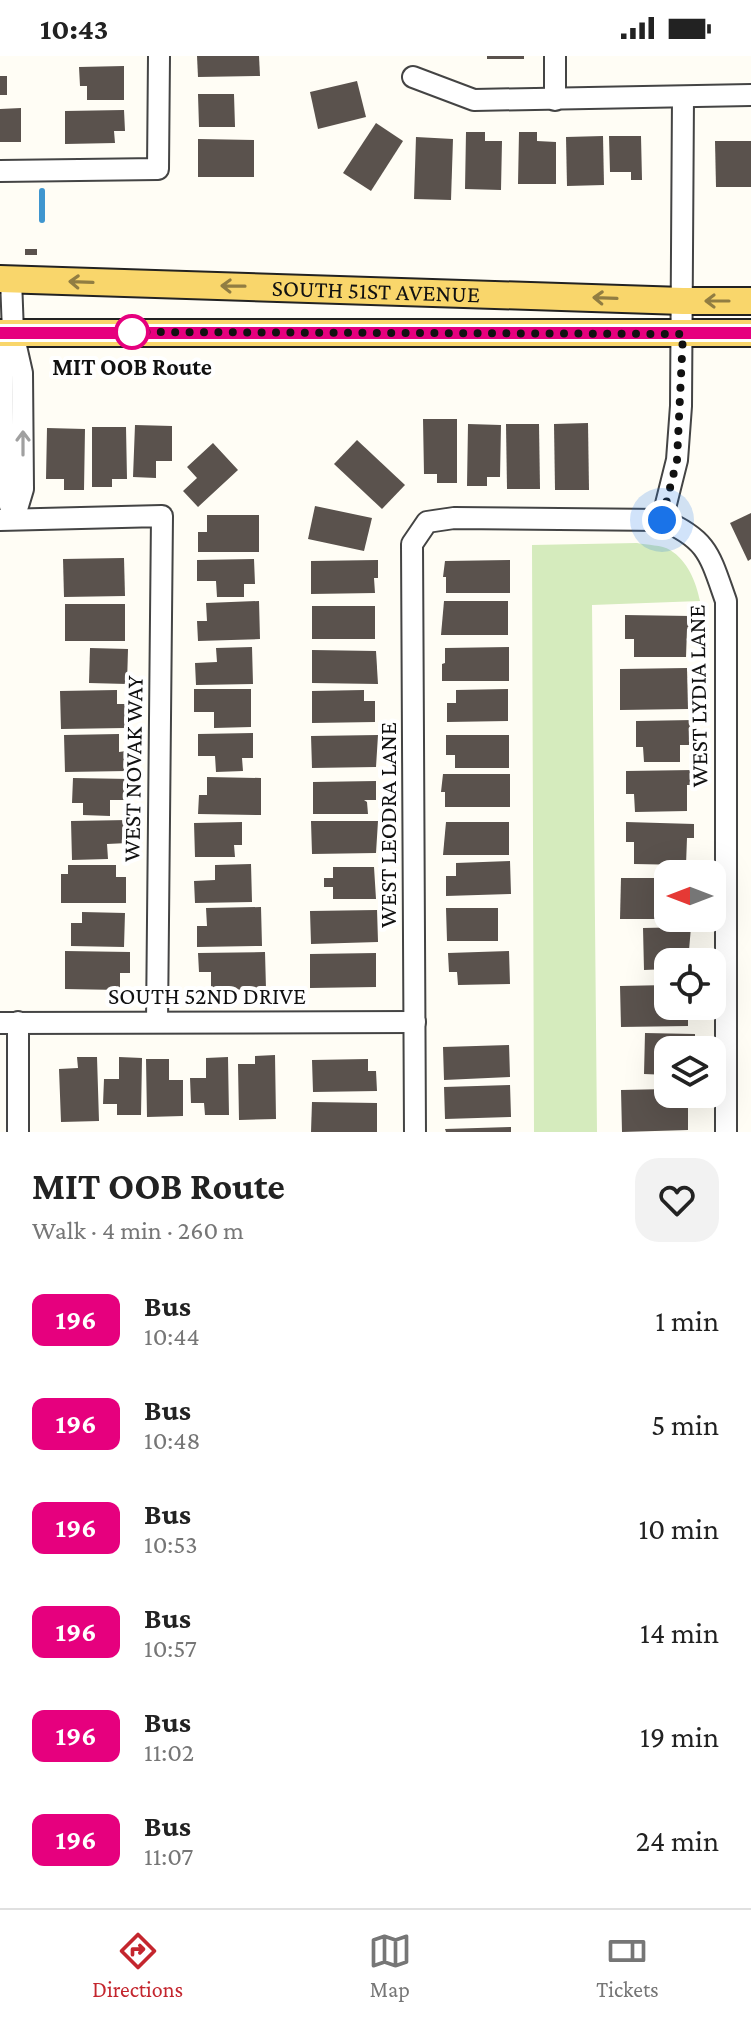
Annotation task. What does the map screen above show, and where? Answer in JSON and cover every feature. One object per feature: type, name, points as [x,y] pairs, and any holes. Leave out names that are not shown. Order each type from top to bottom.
[{"type":"main road","name":"SOUTH 51ST AVENUE","points":[[6,279],[751,301]]},
{"type":"main road","name":"SOUTH 51ST AVENUE","points":[[6,333],[751,333]]},
{"type":"street","points":[[0,171],[158,169],[159,56]]},
{"type":"street","points":[[555,56],[555,100]]},
{"type":"street","points":[[413,77],[474,100],[751,95]]},
{"type":"street","points":[[662,520],[677,460],[683,334],[683,97]]},
{"type":"street","points":[[6,279],[6,333],[22,363],[23,431],[23,489],[7,520]]},
{"type":"street","name":"WEST NOVAK WAY","points":[[7,520],[162,516],[157,1022]]},
{"type":"street","name":"WEST LEODRA LANE","points":[[415,1132],[412,544],[427,522],[454,518],[662,520]]},
{"type":"street","name":"WEST LYDIA LANE","points":[[662,520],[688,531],[707,551],[726,601],[726,1132]]},
{"type":"street","points":[[9,1022],[18,1132]]},
{"type":"street","name":"SOUTH 52ND DRIVE","points":[[9,1022],[415,1022]]},
{"type":"green space","points":[[637,543],[663,547],[682,560],[690,572],[700,601],[592,605],[597,1132],[534,1132],[532,545]]},
{"type":"building","points":[[197,56],[259,56],[260,76],[198,77]]},
{"type":"building","points":[[487,56],[524,56],[524,59],[487,59]]},
{"type":"building","points":[[124,66],[124,100],[87,100],[87,86],[80,86],[79,67]]},
{"type":"building","points":[[0,76],[7,76],[7,95],[0,95]]},
{"type":"building","points":[[357,81],[366,117],[318,129],[310,92]]},
{"type":"building","points":[[198,94],[234,94],[235,127],[199,127]]},
{"type":"building","points":[[21,108],[21,142],[0,142],[0,109]]},
{"type":"building","points":[[124,110],[125,131],[114,131],[115,143],[65,144],[65,111]]},
{"type":"building","points":[[376,123],[403,141],[371,191],[343,173]]},
{"type":"building","points":[[466,132],[485,132],[485,141],[502,141],[501,190],[465,189]]},
{"type":"building","points":[[519,132],[537,132],[537,141],[556,142],[556,184],[518,184]]},
{"type":"building","points":[[603,136],[604,185],[567,186],[566,137]]},
{"type":"building","points":[[609,136],[641,136],[642,180],[631,180],[631,172],[610,172]]},
{"type":"building","points":[[416,137],[453,139],[451,200],[414,199]]},
{"type":"building","points":[[198,139],[254,140],[254,177],[198,177]]},
{"type":"building","points":[[715,141],[751,141],[751,187],[716,187]]},
{"type":"building","points":[[25,249],[37,249],[37,255],[25,255]]},
{"type":"building","points":[[423,419],[457,419],[457,483],[437,483],[437,474],[424,474]]},
{"type":"building","points":[[588,423],[589,490],[555,490],[554,424]]},
{"type":"building","points":[[468,424],[501,425],[500,477],[487,477],[487,486],[467,486]]},
{"type":"building","points":[[506,424],[539,424],[540,489],[507,489]]},
{"type":"building","points":[[135,425],[172,426],[172,461],[156,461],[156,478],[133,477]]},
{"type":"building","points":[[92,427],[126,427],[127,479],[112,479],[112,487],[92,487]]},
{"type":"building","points":[[47,428],[85,429],[84,490],[64,490],[64,479],[46,479]]},
{"type":"building","points":[[357,440],[405,485],[382,509],[334,464]]},
{"type":"building","points":[[213,443],[238,470],[198,507],[183,491],[197,478],[187,467]]},
{"type":"building","points":[[315,506],[372,518],[364,551],[308,539]]},
{"type":"building","points":[[751,513],[751,559],[748,561],[730,523]]},
{"type":"building","points":[[207,515],[259,515],[259,552],[198,552],[198,532],[207,532]]},
{"type":"building","points":[[124,558],[125,596],[64,597],[63,559]]},
{"type":"building","points":[[254,559],[255,584],[244,584],[244,597],[217,597],[216,581],[197,581],[197,560]]},
{"type":"building","points":[[378,560],[375,593],[311,594],[311,561]]},
{"type":"building","points":[[510,560],[510,593],[446,593],[446,577],[443,577],[445,561]]},
{"type":"building","points":[[259,601],[260,639],[198,641],[197,621],[207,621],[206,603]]},
{"type":"building","points":[[444,601],[508,601],[508,635],[441,635]]},
{"type":"building","points":[[65,604],[125,604],[125,641],[65,641]]},
{"type":"building","points":[[312,606],[375,606],[375,639],[312,639]]},
{"type":"building","points":[[625,615],[691,616],[686,657],[634,657],[634,639],[625,639]]},
{"type":"building","points":[[252,647],[253,684],[196,685],[195,663],[217,662],[216,648]]},
{"type":"building","points":[[509,647],[509,681],[442,681],[445,648]]},
{"type":"building","points":[[90,648],[128,649],[127,684],[89,683]]},
{"type":"building","points":[[312,650],[376,651],[378,684],[312,683]]},
{"type":"building","points":[[687,668],[688,709],[620,710],[620,669]]},
{"type":"building","points":[[194,689],[251,689],[251,727],[214,728],[214,712],[194,712]]},
{"type":"building","points":[[508,689],[508,721],[447,722],[447,703],[456,703],[456,690]]},
{"type":"building","points":[[117,690],[117,704],[125,704],[125,728],[61,729],[60,691]]},
{"type":"building","points":[[364,690],[364,701],[375,701],[375,722],[312,723],[312,691]]},
{"type":"building","points":[[693,720],[693,745],[680,745],[680,762],[644,762],[643,747],[636,747],[636,721]]},
{"type":"building","points":[[253,733],[253,758],[242,758],[243,771],[216,772],[215,756],[198,756],[198,734]]},
{"type":"building","points":[[119,734],[119,752],[126,751],[127,771],[65,772],[64,735]]},
{"type":"building","points":[[378,735],[376,767],[312,768],[311,736]]},
{"type":"building","points":[[446,735],[509,735],[509,768],[455,768],[455,755],[446,755]]},
{"type":"building","points":[[693,770],[693,785],[687,785],[687,811],[635,812],[634,794],[626,794],[626,771]]},
{"type":"building","points":[[443,774],[510,774],[510,807],[445,807],[445,792],[441,792]]},
{"type":"building","points":[[207,777],[261,778],[261,815],[198,814],[199,795],[207,795]]},
{"type":"building","points":[[73,778],[130,779],[129,800],[110,800],[110,816],[83,815],[83,803],[72,803]]},
{"type":"building","points":[[376,781],[376,800],[364,800],[368,814],[313,814],[313,782]]},
{"type":"building","points":[[128,820],[128,843],[107,844],[108,859],[72,860],[71,821]]},
{"type":"building","points":[[311,821],[378,821],[376,853],[312,854]]},
{"type":"building","points":[[242,822],[242,845],[234,845],[235,857],[195,857],[194,823]]},
{"type":"building","points":[[446,822],[509,822],[509,855],[443,855]]},
{"type":"building","points":[[626,822],[694,824],[694,838],[687,838],[686,860],[654,860],[654,864],[634,864],[634,842],[626,842]]},
{"type":"building","points":[[510,861],[511,894],[446,896],[446,876],[456,876],[456,863]]},
{"type":"building","points":[[251,864],[252,902],[195,903],[194,881],[215,880],[215,865]]},
{"type":"building","points":[[68,865],[116,865],[116,877],[126,877],[126,903],[61,903],[61,874],[68,874]]},
{"type":"building","points":[[333,867],[374,867],[376,899],[333,899],[333,887],[324,887],[324,878],[333,878]]},
{"type":"building","points":[[621,878],[654,878],[654,919],[620,919]]},
{"type":"building","points":[[261,907],[262,946],[197,947],[197,926],[207,926],[206,908]]},
{"type":"building","points":[[446,908],[498,908],[498,941],[447,941]]},
{"type":"building","points":[[377,910],[378,942],[311,944],[310,911]]},
{"type":"building","points":[[82,912],[125,913],[124,947],[71,946],[71,923],[82,923]]},
{"type":"building","points":[[643,928],[654,928],[654,932],[691,932],[689,948],[654,948],[654,970],[644,970]]},
{"type":"building","points":[[65,951],[130,952],[130,973],[120,973],[120,990],[65,989]]},
{"type":"building","points":[[509,951],[510,984],[458,985],[457,972],[449,972],[448,953]]},
{"type":"building","points":[[265,952],[266,989],[211,990],[211,972],[199,972],[198,953]]},
{"type":"building","points":[[376,953],[376,987],[310,988],[310,954]]},
{"type":"building","points":[[654,985],[654,1020],[688,1020],[688,1026],[621,1027],[620,986]]},
{"type":"building","points":[[645,1033],[695,1034],[654,1036],[654,1074],[644,1074]]},
{"type":"building","points":[[509,1045],[510,1077],[444,1080],[443,1047]]},
{"type":"building","points":[[275,1055],[276,1119],[239,1120],[238,1064],[255,1064],[255,1056]]},
{"type":"building","points":[[77,1057],[97,1057],[99,1121],[61,1122],[59,1069],[78,1068]]},
{"type":"building","points":[[119,1057],[142,1058],[141,1115],[117,1115],[117,1104],[103,1104],[104,1079],[119,1079]]},
{"type":"building","points":[[228,1057],[229,1115],[205,1115],[204,1103],[191,1103],[190,1078],[206,1078],[206,1058]]},
{"type":"building","points":[[146,1059],[169,1059],[169,1080],[183,1080],[183,1116],[147,1117]]},
{"type":"building","points":[[368,1059],[368,1071],[376,1071],[377,1091],[313,1092],[312,1060]]},
{"type":"building","points":[[510,1085],[511,1117],[445,1119],[444,1087]]},
{"type":"building","points":[[654,1089],[654,1108],[688,1108],[688,1130],[622,1132],[621,1090]]},
{"type":"building","points":[[312,1102],[377,1103],[377,1132],[311,1132]]},
{"type":"building","points":[[511,1127],[511,1132],[446,1132],[445,1129]]},
{"type":"waterway","points":[[42,191],[42,220]]},
{"type":"bus line","name":"196","points":[[0,333],[751,333]]},
{"type":"place","name":"MIT OOB Route","points":[[132,332]]},
{"type":"route","points":[[132,332],[683,334],[677,460],[662,520]]}]
